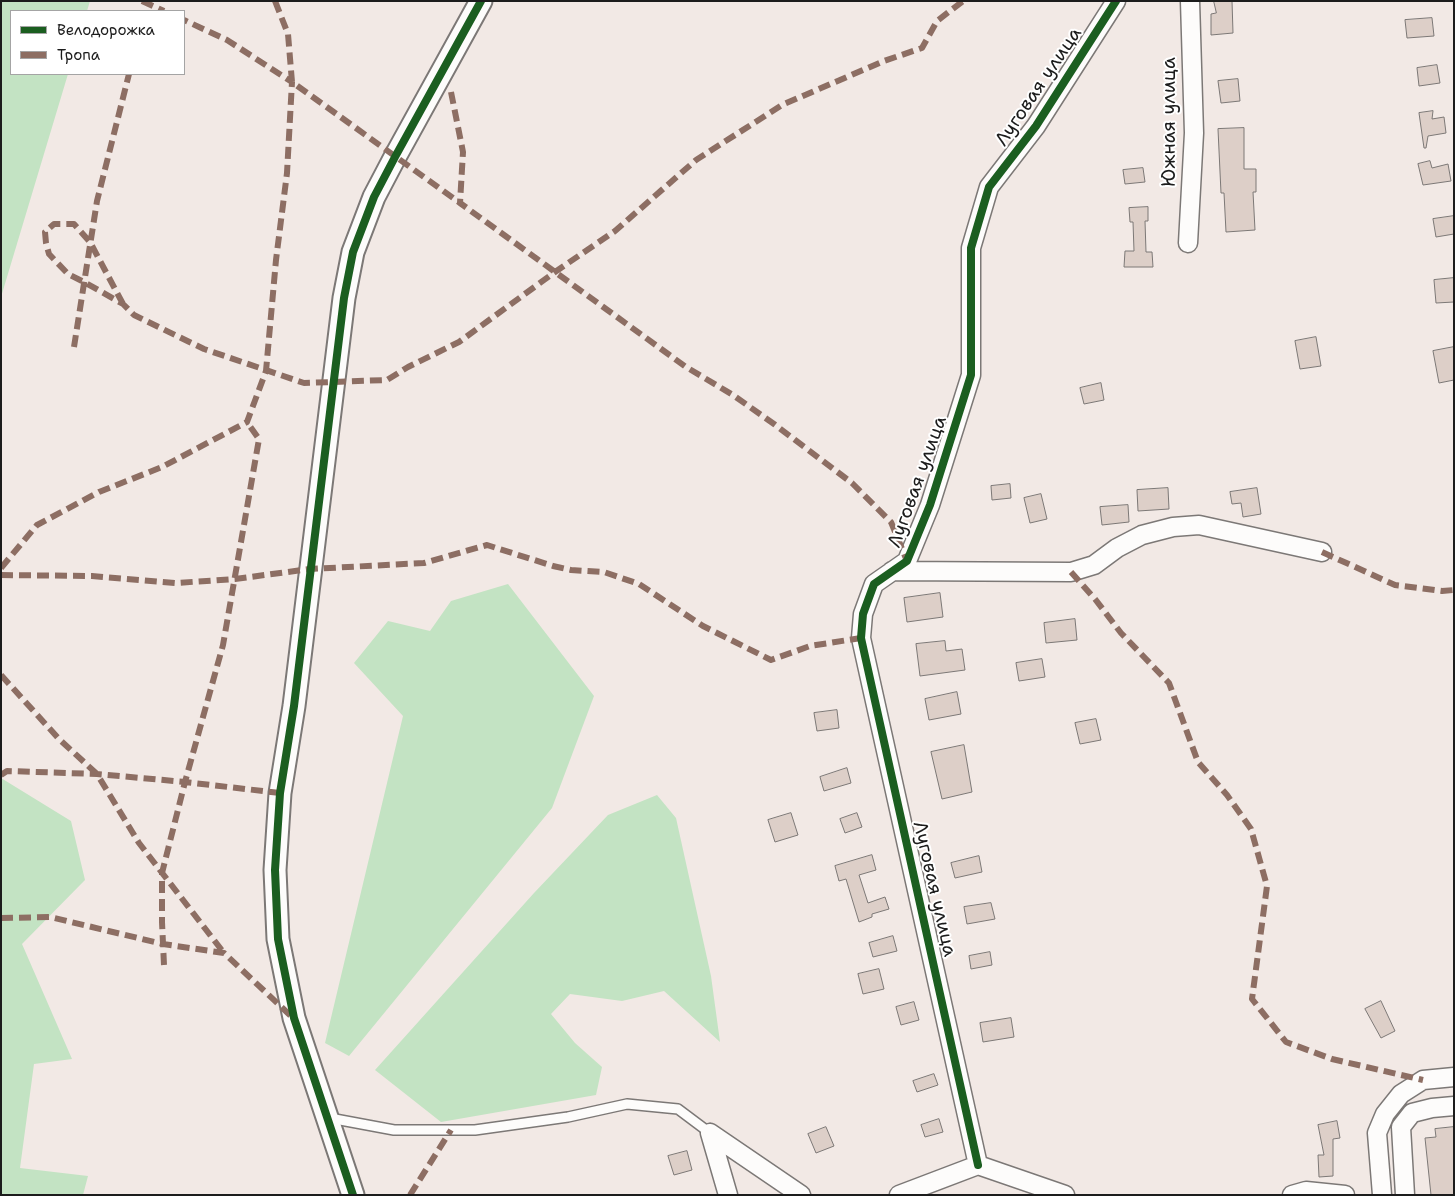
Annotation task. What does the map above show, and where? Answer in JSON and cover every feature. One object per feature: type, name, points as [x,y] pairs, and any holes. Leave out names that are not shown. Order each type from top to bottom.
[{"type":"street","points":[[353,1195],[294,1018],[278,939],[275,870],[280,793],[294,706],[341,316],[354,252],[374,197],[481,1]]},
{"type":"street","name":"Луговая улица","points":[[978,1165],[862,638],[863,614],[874,584],[906,561],[930,505],[972,375],[971,248],[989,187],[1036,126],[1116,1]]},
{"type":"street","name":"Южная улица","points":[[1188,243],[1194,132],[1190,1]]},
{"type":"street","points":[[892,571],[1071,572],[1094,565],[1117,548],[1142,535],[1173,527],[1199,525],[1322,552]]},
{"type":"street","points":[[1382,1195],[1378,1133],[1385,1114],[1402,1094],[1423,1080],[1454,1076]]},
{"type":"street","points":[[1404,1195],[1401,1127],[1412,1113],[1432,1108],[1454,1106]]},
{"type":"street","points":[[710,1133],[728,1195]]},
{"type":"street","points":[[710,1133],[801,1195]]},
{"type":"street","points":[[899,1195],[978,1165],[1066,1195]]},
{"type":"street","points":[[1292,1195],[1306,1191],[1345,1195]]},
{"type":"lane","points":[[328,1123],[335,1119],[394,1130],[475,1130],[568,1117],[627,1104],[678,1109],[710,1133]]},
{"type":"green space","points":[[1,1],[90,1],[87,10],[10,10],[10,75],[68,75],[1,297]]},
{"type":"green space","points":[[508,584],[594,696],[552,808],[349,1056],[325,1043],[403,716],[354,663],[388,621],[430,631],[451,601]]},
{"type":"green space","points":[[1,778],[71,821],[85,880],[22,944],[72,1059],[34,1064],[20,1168],[88,1176],[83,1195],[1,1195]]},
{"type":"green space","points":[[657,795],[676,818],[711,976],[720,1042],[664,991],[622,1001],[570,994],[551,1014],[575,1043],[602,1067],[596,1095],[441,1122],[375,1070],[534,893],[608,815]]},
{"type":"building","points":[[1214,1],[1232,1],[1233,33],[1211,35],[1211,14],[1216,13]]},
{"type":"building","points":[[1432,18],[1434,36],[1407,38],[1405,20]]},
{"type":"building","points":[[1437,65],[1440,83],[1419,86],[1417,68]]},
{"type":"building","points":[[1238,79],[1240,101],[1221,103],[1218,81]]},
{"type":"building","points":[[1433,111],[1432,119],[1444,117],[1446,133],[1428,136],[1426,148],[1424,148],[1419,113]]},
{"type":"building","points":[[1244,128],[1244,169],[1256,169],[1256,192],[1253,192],[1255,230],[1226,232],[1224,193],[1221,193],[1218,129]]},
{"type":"building","points":[[1430,161],[1432,168],[1448,164],[1451,181],[1423,185],[1418,164]]},
{"type":"building","points":[[1143,168],[1145,182],[1125,184],[1123,170]]},
{"type":"building","points":[[1148,207],[1148,221],[1145,221],[1146,252],[1152,252],[1153,267],[1124,267],[1125,251],[1134,251],[1133,222],[1130,222],[1129,208]]},
{"type":"building","points":[[1454,216],[1454,234],[1436,237],[1433,219]]},
{"type":"building","points":[[1454,278],[1454,302],[1436,303],[1434,280]]},
{"type":"building","points":[[1316,337],[1321,366],[1300,369],[1295,341]]},
{"type":"building","points":[[1454,347],[1454,380],[1439,383],[1433,351]]},
{"type":"building","points":[[1101,383],[1104,400],[1084,404],[1080,388]]},
{"type":"building","points":[[1010,484],[1011,498],[992,500],[991,486]]},
{"type":"building","points":[[1168,488],[1169,509],[1138,511],[1137,490]]},
{"type":"building","points":[[1257,488],[1261,514],[1243,517],[1241,503],[1232,504],[1230,492]]},
{"type":"building","points":[[1041,494],[1047,519],[1030,523],[1024,498]]},
{"type":"building","points":[[1128,505],[1129,522],[1102,525],[1100,507]]},
{"type":"building","points":[[940,593],[943,617],[907,622],[904,598]]},
{"type":"building","points":[[1075,619],[1077,640],[1046,643],[1044,623]]},
{"type":"building","points":[[945,641],[946,651],[962,649],[965,670],[920,676],[916,644]]},
{"type":"building","points":[[1042,659],[1045,677],[1019,681],[1016,663]]},
{"type":"building","points":[[957,692],[961,714],[929,720],[925,699]]},
{"type":"building","points":[[837,710],[839,728],[817,731],[814,713]]},
{"type":"building","points":[[1096,719],[1101,740],[1080,744],[1075,723]]},
{"type":"building","points":[[964,745],[972,792],[942,799],[931,752]]},
{"type":"building","points":[[847,768],[851,783],[824,791],[820,777]]},
{"type":"building","points":[[791,813],[798,835],[775,842],[768,820]]},
{"type":"building","points":[[857,813],[862,827],[845,833],[840,819]]},
{"type":"building","points":[[872,855],[876,870],[859,875],[868,903],[885,897],[889,909],[872,914],[872,917],[859,922],[846,879],[839,881],[835,866]]},
{"type":"building","points":[[979,856],[982,872],[955,878],[951,863]]},
{"type":"building","points":[[991,903],[995,919],[967,924],[964,907]]},
{"type":"building","points":[[893,936],[897,951],[873,957],[869,943]]},
{"type":"building","points":[[990,952],[992,965],[971,969],[969,956]]},
{"type":"building","points":[[879,969],[884,989],[863,994],[858,974]]},
{"type":"building","points":[[1381,1001],[1395,1031],[1381,1038],[1365,1009]]},
{"type":"building","points":[[914,1002],[919,1020],[901,1025],[896,1007]]},
{"type":"building","points":[[1011,1018],[1014,1037],[983,1042],[980,1023]]},
{"type":"building","points":[[934,1074],[938,1085],[917,1092],[913,1081]]},
{"type":"building","points":[[939,1119],[943,1132],[925,1137],[921,1125]]},
{"type":"building","points":[[1337,1121],[1340,1138],[1333,1139],[1333,1176],[1319,1177],[1318,1155],[1324,1155],[1318,1125]]},
{"type":"building","points":[[826,1127],[834,1146],[816,1153],[808,1134]]},
{"type":"building","points":[[1454,1127],[1454,1195],[1431,1195],[1425,1138],[1436,1137],[1435,1129]]},
{"type":"building","points":[[687,1151],[692,1170],[674,1175],[668,1156]]},
{"type":"marked path","points":[[142,1],[162,10]]},
{"type":"marked path","points":[[275,1],[288,34],[292,82],[460,203]]},
{"type":"marked path","points":[[123,304],[90,242],[74,224],[54,224],[45,232],[49,254],[68,274],[123,304],[134,315],[204,349],[304,383],[387,380],[408,367],[459,342],[615,231],[696,160],[782,105],[884,61],[922,48],[937,21],[963,1]]},
{"type":"marked path","points":[[1,568],[37,525],[99,492],[162,467],[247,422],[266,371],[276,260],[287,173],[292,82],[227,40],[185,20]]},
{"type":"marked path","points":[[74,347],[97,201],[129,75]]},
{"type":"marked path","points":[[451,92],[463,152],[460,203],[686,367],[733,395],[774,424],[852,483],[891,522],[907,561]]},
{"type":"marked path","points":[[164,965],[162,873],[223,645],[259,439],[247,422]]},
{"type":"marked path","points":[[1,575],[92,576],[176,583],[235,579],[310,569],[424,563],[487,545],[553,566],[571,570],[604,572],[639,584],[703,626],[771,660],[810,646],[861,638]]},
{"type":"marked path","points":[[1322,552],[1395,585],[1442,591],[1454,590]]},
{"type":"marked path","points":[[1071,572],[1121,633],[1169,683],[1198,762],[1227,795],[1251,829],[1267,886],[1252,999],[1286,1042],[1332,1059],[1423,1080]]},
{"type":"marked path","points":[[1,675],[59,739],[97,774],[139,843],[224,953]]},
{"type":"marked path","points":[[1,775],[7,771],[97,774],[280,793]]},
{"type":"marked path","points":[[1,918],[50,917],[163,944],[224,953],[292,1017]]},
{"type":"marked path","points":[[410,1195],[451,1130]]},
{"type":"cycle path","points":[[353,1195],[294,1018],[278,939],[275,870],[280,793],[294,706],[344,298],[353,252],[374,197],[481,1]]},
{"type":"cycle path","points":[[978,1165],[861,638],[863,614],[874,584],[907,561],[930,505],[971,375],[971,248],[989,187],[1036,126],[1116,1]]}]
